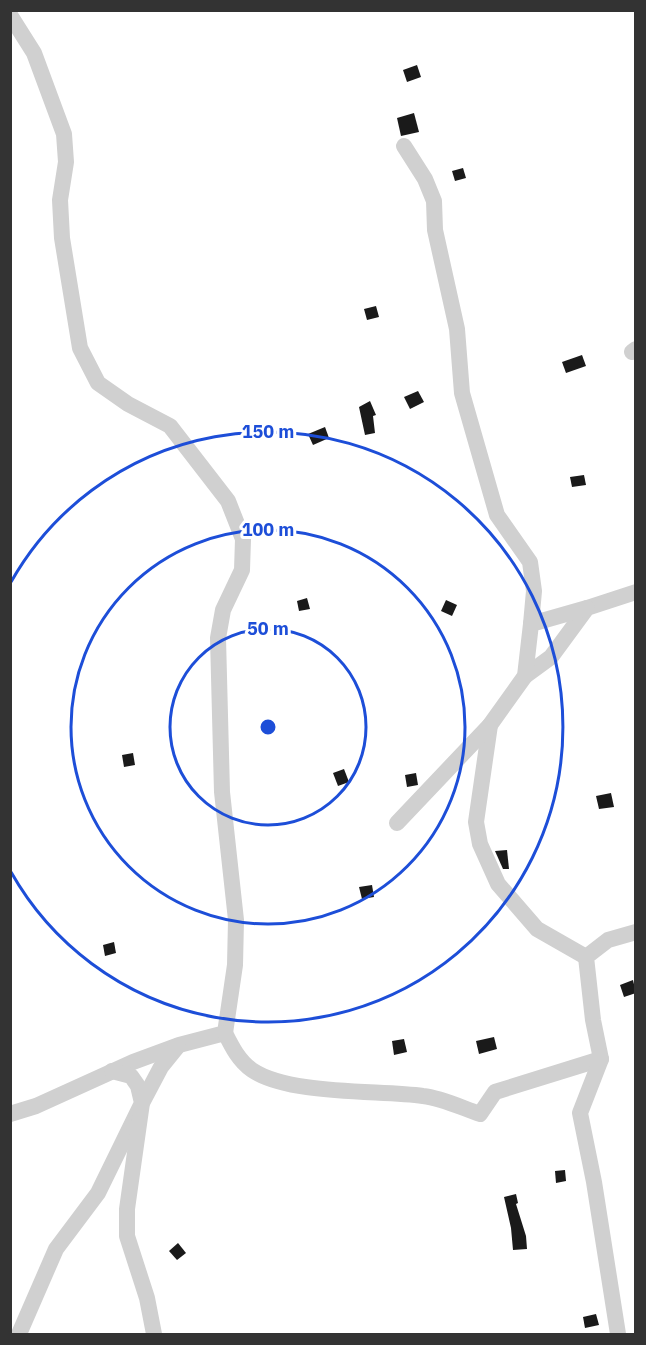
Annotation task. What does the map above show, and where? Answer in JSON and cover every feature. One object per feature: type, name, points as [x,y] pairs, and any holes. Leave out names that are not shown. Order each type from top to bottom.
[{"type":"street","points":[[10,15],[34,53],[64,134],[66,162],[60,200],[62,238],[80,348],[98,383],[128,404],[170,426],[228,501],[243,539],[242,570],[223,610],[218,638],[222,792],[236,920],[235,965],[225,1033],[234,1052],[253,1070],[288,1083],[349,1091],[425,1096],[480,1114],[495,1092],[601,1059]]},
{"type":"street","points":[[404,146],[425,179],[434,201],[435,230],[457,329],[462,393],[497,515],[530,562],[534,591],[525,676]]},
{"type":"street","points":[[531,624],[636,592]]},
{"type":"street","points":[[397,823],[490,724],[525,676],[551,657],[587,608]]},
{"type":"street","points":[[490,724],[476,822],[480,844],[498,884],[537,929],[586,957]]},
{"type":"street","points":[[586,957],[608,940],[636,932]]},
{"type":"street","points":[[586,957],[593,1020],[601,1059],[580,1113],[594,1182],[618,1335]]},
{"type":"street","points":[[10,1114],[36,1106],[112,1071],[179,1045],[225,1033]]},
{"type":"street","points":[[19,1335],[56,1249],[78,1223],[99,1192],[161,1066],[179,1045]]},
{"type":"street","points":[[112,1071],[131,1076],[138,1086],[142,1103],[127,1209],[127,1236],[147,1298],[154,1335]]},
{"type":"building","points":[[417,65],[421,77],[407,82],[403,70]]},
{"type":"building","points":[[414,113],[419,132],[401,136],[397,118]]},
{"type":"building","points":[[463,168],[466,178],[455,181],[452,171]]},
{"type":"building","points":[[376,306],[379,317],[367,320],[364,309]]},
{"type":"building","points":[[582,355],[586,366],[566,373],[562,362]]},
{"type":"building","points":[[418,391],[424,402],[410,409],[404,397]]},
{"type":"building","points":[[370,401],[376,415],[373,416],[375,433],[365,435],[359,407]]},
{"type":"building","points":[[325,427],[329,438],[313,445],[308,434]]},
{"type":"building","points":[[584,475],[586,485],[572,487],[570,477]]},
{"type":"building","points":[[307,598],[310,609],[299,611],[297,601]]},
{"type":"building","points":[[446,600],[457,605],[452,616],[441,611]]},
{"type":"building","points":[[133,753],[135,765],[124,767],[122,755]]},
{"type":"building","points":[[344,769],[349,782],[338,786],[333,773]]},
{"type":"building","points":[[416,773],[418,785],[407,787],[405,775]]},
{"type":"building","points":[[611,793],[614,807],[599,809],[596,796]]},
{"type":"building","points":[[507,850],[509,869],[503,869],[495,851]]},
{"type":"building","points":[[372,885],[374,897],[362,899],[359,887]]},
{"type":"building","points":[[114,942],[116,953],[105,956],[103,945]]},
{"type":"building","points":[[633,980],[636,993],[624,997],[620,985]]},
{"type":"building","points":[[494,1037],[497,1049],[479,1054],[476,1041]]},
{"type":"building","points":[[404,1039],[407,1052],[394,1055],[392,1041]]},
{"type":"building","points":[[565,1170],[566,1181],[556,1183],[555,1171]]},
{"type":"building","points":[[516,1194],[518,1203],[516,1204],[526,1236],[527,1249],[513,1250],[504,1197]]},
{"type":"building","points":[[178,1243],[186,1253],[177,1260],[169,1251]]},
{"type":"building","points":[[596,1314],[599,1325],[585,1328],[583,1317]]}]
